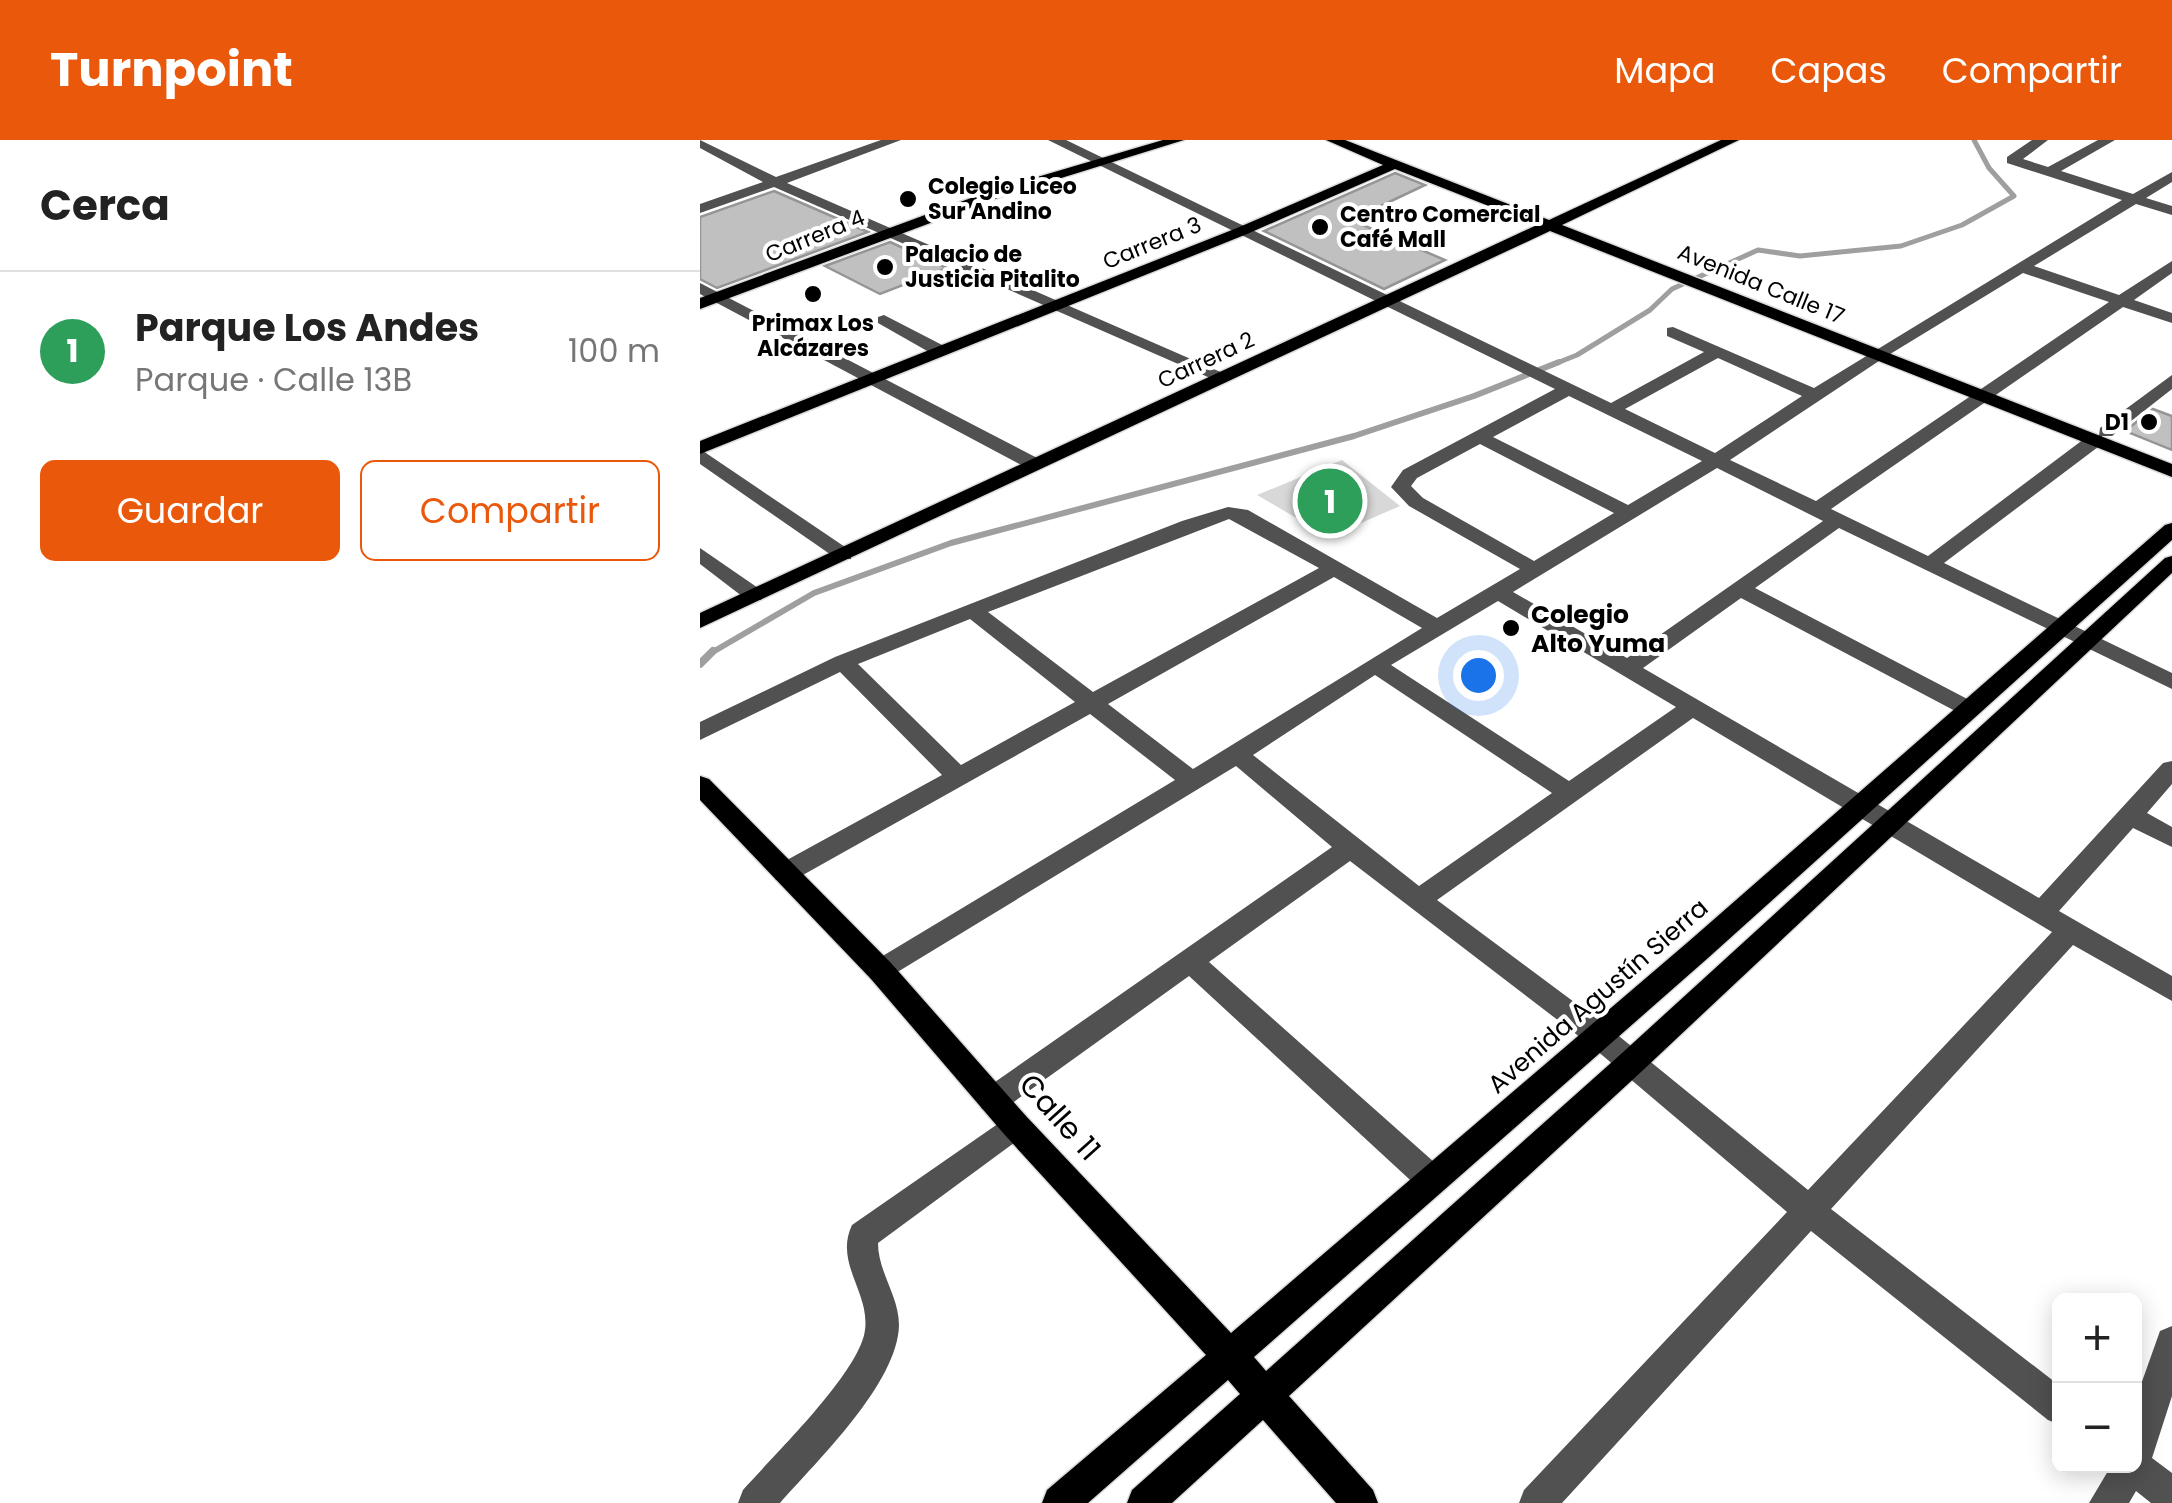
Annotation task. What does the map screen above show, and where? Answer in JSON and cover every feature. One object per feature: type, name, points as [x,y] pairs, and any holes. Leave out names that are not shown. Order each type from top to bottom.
[{"type":"main road","name":"Carrera 4","points":[[709,300],[889,230],[1176,140]]},
{"type":"main road","name":"Avenida Calle 17","points":[[1334,140],[1558,221]]},
{"type":"main road","name":"Avenida Calle 17","points":[[1359,140],[2101,436],[2172,471]]},
{"type":"main road","name":"Carrera 2","points":[[703,617],[1732,140]]},
{"type":"main road","name":"Carrera 3","points":[[700,452],[1396,164]]},
{"type":"main road","name":"Avenida Calle 17","points":[[2101,436],[2172,457]]},
{"type":"main road","name":"Avenida Agustín Sierra","points":[[1060,1503],[1599,1036],[2172,529]]},
{"type":"main road","points":[[1146,1503],[1631,1063],[2172,562]]},
{"type":"main road","name":"Calle 11","points":[[700,785],[880,970],[1015,1125],[1230,1356],[1360,1503]]},
{"type":"street","points":[[702,145],[726,140]]},
{"type":"street","points":[[705,203],[776,183],[840,152],[894,140]]},
{"type":"street","points":[[1056,140],[2172,682]]},
{"type":"street","points":[[2042,140],[2012,160],[2172,210]]},
{"type":"street","points":[[2049,172],[2108,140]]},
{"type":"street","points":[[702,145],[776,183],[1223,377]]},
{"type":"street","points":[[880,970],[1192,782],[1374,665],[1714,462],[1885,350],[2172,176]]},
{"type":"street","points":[[1816,510],[2172,266]]},
{"type":"street","points":[[2022,267],[2172,318]]},
{"type":"street","points":[[700,288],[709,300],[872,378],[1034,464]]},
{"type":"street","points":[[884,320],[942,352]]},
{"type":"street","points":[[1672,332],[1814,396]]},
{"type":"street","points":[[1609,411],[1716,352]]},
{"type":"street","points":[[1930,564],[2172,380]]},
{"type":"street","points":[[1534,568],[1416,502],[1401,487],[1410,474],[1567,390]]},
{"type":"street","points":[[1478,436],[1628,513]]},
{"type":"street","points":[[700,452],[844,554]]},
{"type":"street","points":[[700,732],[844,662],[1189,524],[1228,512],[1241,514],[1438,628]]},
{"type":"street","points":[[1628,668],[1836,521]]},
{"type":"street","points":[[700,554],[754,595]]},
{"type":"street","points":[[786,873],[1334,568]]},
{"type":"street","points":[[1740,588],[1968,708]]},
{"type":"street","points":[[1498,592],[2172,990]]},
{"type":"street","points":[[972,610],[1192,782]]},
{"type":"street","points":[[844,662],[959,776]]},
{"type":"street","points":[[1374,665],[1568,792]]},
{"type":"street","points":[[1418,900],[1692,707]]},
{"type":"street","points":[[1237,754],[1350,848],[1599,1036],[1808,1210],[2052,1402]]},
{"type":"street","points":[[2042,912],[2130,815],[2161,798],[2172,769]]},
{"type":"street","points":[[2130,815],[2172,838]]},
{"type":"street","points":[[993,1100],[1350,848]]},
{"type":"street","points":[[1536,1503],[2071,929]]},
{"type":"street","points":[[1190,961],[1432,1180]]},
{"type":"street","points":[[756,1503],[872,1363],[882,1332],[880,1297],[859,1251],[863,1235],[1015,1125]]},
{"type":"street","points":[[2142,1435],[2172,1343]]},
{"type":"street","points":[[2142,1471],[2172,1496]]},
{"type":"street","points":[[2107,1503],[2126,1473]]},
{"type":"shaded area","points":[[1342,460],[1400,506],[1329,537],[1257,495]]},
{"type":"building","name":"Centro Comercial Café Mall","points":[[1395,173],[1425,185],[1351,220],[1445,260],[1384,289],[1264,231]]},
{"type":"building","points":[[774,191],[868,232],[717,288],[700,279],[700,217]]},
{"type":"building","name":"Palacio de Justicia Pitalito","points":[[890,242],[947,268],[880,294],[825,266]]},
{"type":"building","name":"D1","points":[[2153,409],[2172,416],[2172,450],[2125,431]]},
{"type":"waterway","points":[[1552,365],[1577,355],[1650,310],[1672,289],[1758,250],[1800,256],[1901,246],[1962,225],[2014,196],[1989,168],[1974,140]]},
{"type":"waterway","points":[[711,653],[814,593],[951,543],[1354,436],[1474,396],[1559,362]]},
{"type":"waterway","points":[[700,664],[711,653]]},
{"type":"place","name":"Colegio Liceo Sur Andino","points":[[908,199]]},
{"type":"place","name":"Centro Comercial Café Mall","points":[[1320,227]]},
{"type":"place","name":"Palacio de Justicia Pitalito","points":[[885,267]]},
{"type":"place","name":"Primax Los Alcázares","points":[[813,294]]},
{"type":"place","name":"D1","points":[[2149,422]]},
{"type":"place","name":"Parque Los Andes","points":[[1330,501]]},
{"type":"place","name":"Colegio Alto Yuma","points":[[1511,628]]}]
